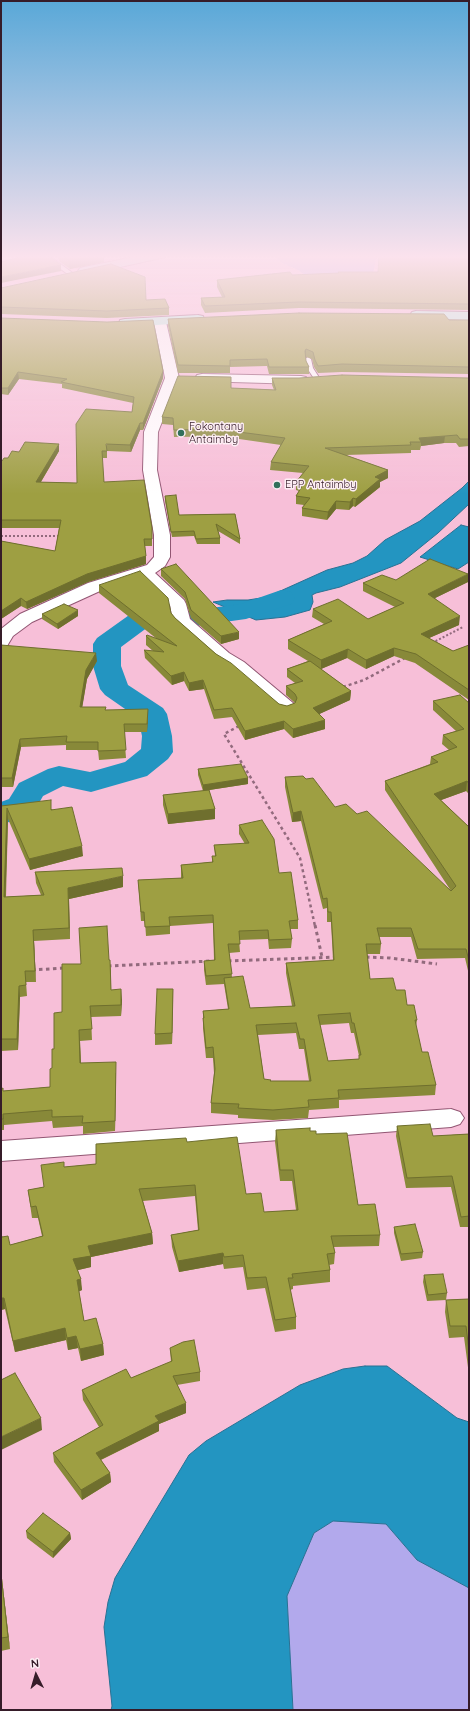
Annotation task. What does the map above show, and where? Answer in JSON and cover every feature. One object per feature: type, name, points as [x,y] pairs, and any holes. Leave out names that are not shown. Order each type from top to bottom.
[{"type":"street","points":[[1,642],[7,633],[26,618],[94,587],[153,568],[159,563],[162,557],[162,535],[150,470],[150,432],[172,378],[162,335]]},
{"type":"street","points":[[172,378],[284,380],[323,378]]},
{"type":"street","points":[[144,571],[178,604],[182,620],[223,657],[238,666],[286,707]]},
{"type":"street","points":[[1,1151],[451,1118]]},
{"type":"lane","points":[[308,359],[310,368],[323,378]]},
{"type":"path","points":[[1,536],[66,536]]},
{"type":"path","points":[[428,646],[463,627]]},
{"type":"path","points":[[336,690],[364,680],[406,657]]},
{"type":"path","points":[[241,726],[224,734],[300,858],[322,957]]},
{"type":"path","points":[[221,961],[345,957]]},
{"type":"path","points":[[360,957],[390,958],[437,964]]},
{"type":"path","points":[[105,966],[214,961]]},
{"type":"path","points":[[29,970],[67,968]]},
{"type":"shaded area","points":[[333,1521],[386,1524],[417,1560],[469,1588],[469,1710],[293,1710],[287,1596],[314,1533]]},
{"type":"water","points":[[469,481],[469,504],[438,533],[401,563],[340,587],[312,595],[313,602],[310,610],[285,617],[256,620],[213,602],[248,600],[267,597],[327,570],[353,563],[367,556],[385,540],[420,521]]},
{"type":"water","points":[[461,525],[469,527],[469,562],[458,569],[420,557]]},
{"type":"water","points":[[365,1366],[387,1366],[457,1418],[469,1422],[469,1588],[417,1560],[386,1524],[333,1521],[314,1533],[287,1596],[293,1710],[111,1710],[112,1706],[104,1627],[108,1602],[115,1578],[189,1455],[206,1441],[300,1385],[343,1369]]},
{"type":"building","points":[[1,335],[156,335],[163,371],[143,423],[140,423],[130,445],[106,444],[107,451],[102,451],[104,482],[144,480],[152,528],[152,539],[144,539],[146,556],[87,574],[26,602],[21,598],[1,611],[1,541],[55,551],[61,520],[1,520],[1,461],[4,458],[8,458],[12,451],[19,452],[25,442],[59,444],[36,482],[77,483],[76,424],[86,409],[132,412],[134,397],[61,382],[67,379],[18,372],[8,388],[1,388]]},
{"type":"building","points":[[171,335],[469,335],[469,367],[342,364],[318,366],[313,352],[306,349],[306,361],[309,367],[269,367],[267,359],[230,360],[230,366],[178,365]]},
{"type":"building","points":[[342,375],[469,378],[469,439],[460,439],[457,435],[419,438],[421,442],[410,442],[411,445],[325,448],[388,470],[375,477],[380,479],[356,499],[353,498],[350,502],[336,501],[328,512],[302,508],[310,498],[296,496],[304,483],[296,482],[309,466],[271,462],[285,438],[239,432],[243,428],[174,430],[173,418],[162,417],[178,376],[231,377],[231,388],[276,390],[272,378]]},
{"type":"building","points":[[176,495],[179,515],[235,514],[240,539],[216,524],[220,538],[196,539],[194,531],[171,532],[165,496]]},
{"type":"building","points":[[430,559],[468,574],[428,594],[460,616],[421,634],[453,651],[469,645],[469,690],[416,654],[394,648],[366,660],[348,649],[321,660],[288,640],[332,621],[313,609],[338,599],[368,619],[404,603],[363,583],[382,575],[396,580]]},
{"type":"building","points":[[176,564],[239,632],[221,636],[191,610],[185,592],[161,569]]},
{"type":"building","points":[[140,571],[168,598],[171,613],[175,618],[216,654],[231,663],[279,704],[287,706],[295,703],[297,698],[295,694],[286,686],[303,681],[287,669],[310,661],[351,691],[313,708],[325,720],[293,729],[284,721],[245,731],[232,708],[214,710],[203,680],[189,683],[184,672],[171,676],[144,650],[164,652],[146,636],[147,635],[177,646],[99,585]]},
{"type":"building","points":[[64,604],[78,610],[57,624],[42,614]]},
{"type":"building","points":[[1,645],[96,653],[86,670],[80,707],[106,707],[105,710],[148,709],[147,724],[124,724],[126,750],[98,751],[98,742],[66,742],[67,736],[20,739],[12,778],[1,778]]},
{"type":"building","points":[[460,695],[469,703],[469,784],[467,781],[434,794],[469,827],[469,961],[466,949],[418,949],[411,928],[377,928],[381,944],[366,944],[370,979],[393,978],[396,990],[405,990],[407,1005],[414,1005],[417,1020],[415,1020],[422,1052],[428,1052],[436,1085],[338,1090],[339,1098],[308,1100],[309,1107],[273,1110],[238,1108],[239,1104],[211,1103],[215,1069],[213,1047],[206,1048],[203,1011],[229,1009],[224,978],[243,976],[250,1008],[295,1006],[286,963],[334,960],[331,912],[328,912],[327,898],[323,899],[301,811],[293,813],[285,777],[303,776],[306,779],[313,778],[335,807],[346,804],[357,814],[367,811],[451,891],[456,886],[385,781],[438,762],[431,757],[457,747],[443,735],[464,729],[433,701]],"holes":[[[350,1013],[352,1023],[354,1023],[361,1055],[359,1055],[359,1059],[328,1061],[318,1015]],[[296,1023],[300,1039],[304,1039],[311,1081],[270,1081],[271,1080],[264,1079],[256,1025]]]},
{"type":"building","points":[[241,764],[248,778],[203,785],[198,769]]},
{"type":"building","points":[[209,790],[215,809],[168,814],[163,795]]},
{"type":"building","points":[[51,800],[51,810],[72,807],[82,846],[29,859],[7,808],[4,897],[44,895],[35,872],[122,868],[123,876],[68,888],[69,928],[33,930],[35,971],[25,971],[26,985],[19,986],[17,1039],[1,1039],[1,806]]},
{"type":"building","points":[[262,820],[274,839],[279,873],[291,872],[298,920],[289,921],[292,939],[269,940],[268,930],[239,931],[240,944],[228,944],[232,974],[206,976],[204,961],[215,960],[213,915],[169,917],[170,926],[145,927],[144,912],[141,912],[138,880],[183,878],[181,865],[213,862],[212,856],[216,856],[214,845],[249,843],[239,825]]},
{"type":"building","points":[[107,926],[111,990],[121,989],[121,1005],[90,1006],[92,1029],[79,1030],[80,1063],[116,1062],[115,1121],[82,1123],[83,1116],[52,1117],[52,1110],[3,1114],[3,1119],[1,1119],[1,1089],[3,1088],[3,1091],[50,1087],[52,1049],[54,1049],[54,1013],[62,1012],[62,964],[81,964],[79,928]]},
{"type":"building","points":[[157,989],[173,989],[172,1033],[155,1034]]},
{"type":"building","points":[[430,1124],[433,1136],[469,1134],[469,1216],[461,1217],[452,1176],[407,1178],[397,1126]]},
{"type":"building","points":[[310,1128],[310,1131],[316,1131],[316,1134],[347,1133],[358,1205],[375,1204],[380,1235],[331,1236],[335,1253],[327,1254],[330,1270],[292,1274],[293,1278],[288,1278],[296,1317],[275,1320],[266,1277],[247,1278],[243,1255],[224,1257],[223,1253],[178,1261],[171,1235],[199,1230],[195,1185],[139,1189],[152,1233],[88,1246],[91,1256],[73,1259],[81,1279],[77,1280],[84,1321],[96,1318],[103,1344],[80,1349],[76,1336],[67,1338],[65,1328],[13,1341],[4,1298],[1,1298],[1,1234],[2,1237],[8,1236],[10,1245],[43,1236],[36,1206],[31,1207],[28,1190],[44,1187],[41,1165],[64,1162],[64,1167],[96,1164],[96,1144],[186,1138],[187,1142],[237,1137],[246,1194],[261,1193],[264,1212],[298,1210],[293,1170],[280,1170],[276,1130]]},
{"type":"building","points":[[415,1224],[423,1252],[401,1254],[394,1227]]},
{"type":"building","points":[[443,1274],[447,1293],[428,1295],[424,1275]]},
{"type":"building","points":[[469,1299],[469,1351],[466,1326],[450,1326],[446,1300]]},
{"type":"building","points":[[194,1340],[200,1372],[173,1376],[186,1403],[155,1416],[159,1421],[96,1453],[110,1473],[81,1490],[53,1453],[103,1425],[82,1390],[126,1369],[131,1378],[172,1361],[170,1348],[183,1342]]},
{"type":"building","points":[[15,1373],[41,1418],[1,1437],[1,1380]]},
{"type":"building","points":[[43,1513],[70,1533],[53,1552],[26,1531]]},
{"type":"building","points":[[1,1574],[8,1637],[1,1638]]},
{"type":"waterway","points":[[1,812],[5,813],[22,805],[30,790],[59,776],[91,782],[136,769],[157,752],[157,736],[152,714],[115,689],[107,666],[107,644],[142,619],[181,620],[246,611],[281,598]]},
{"type":"place","name":"Fokontany Antaimby","points":[[181,433]]},
{"type":"place","name":"EPP Antaimby","points":[[277,485]]}]
